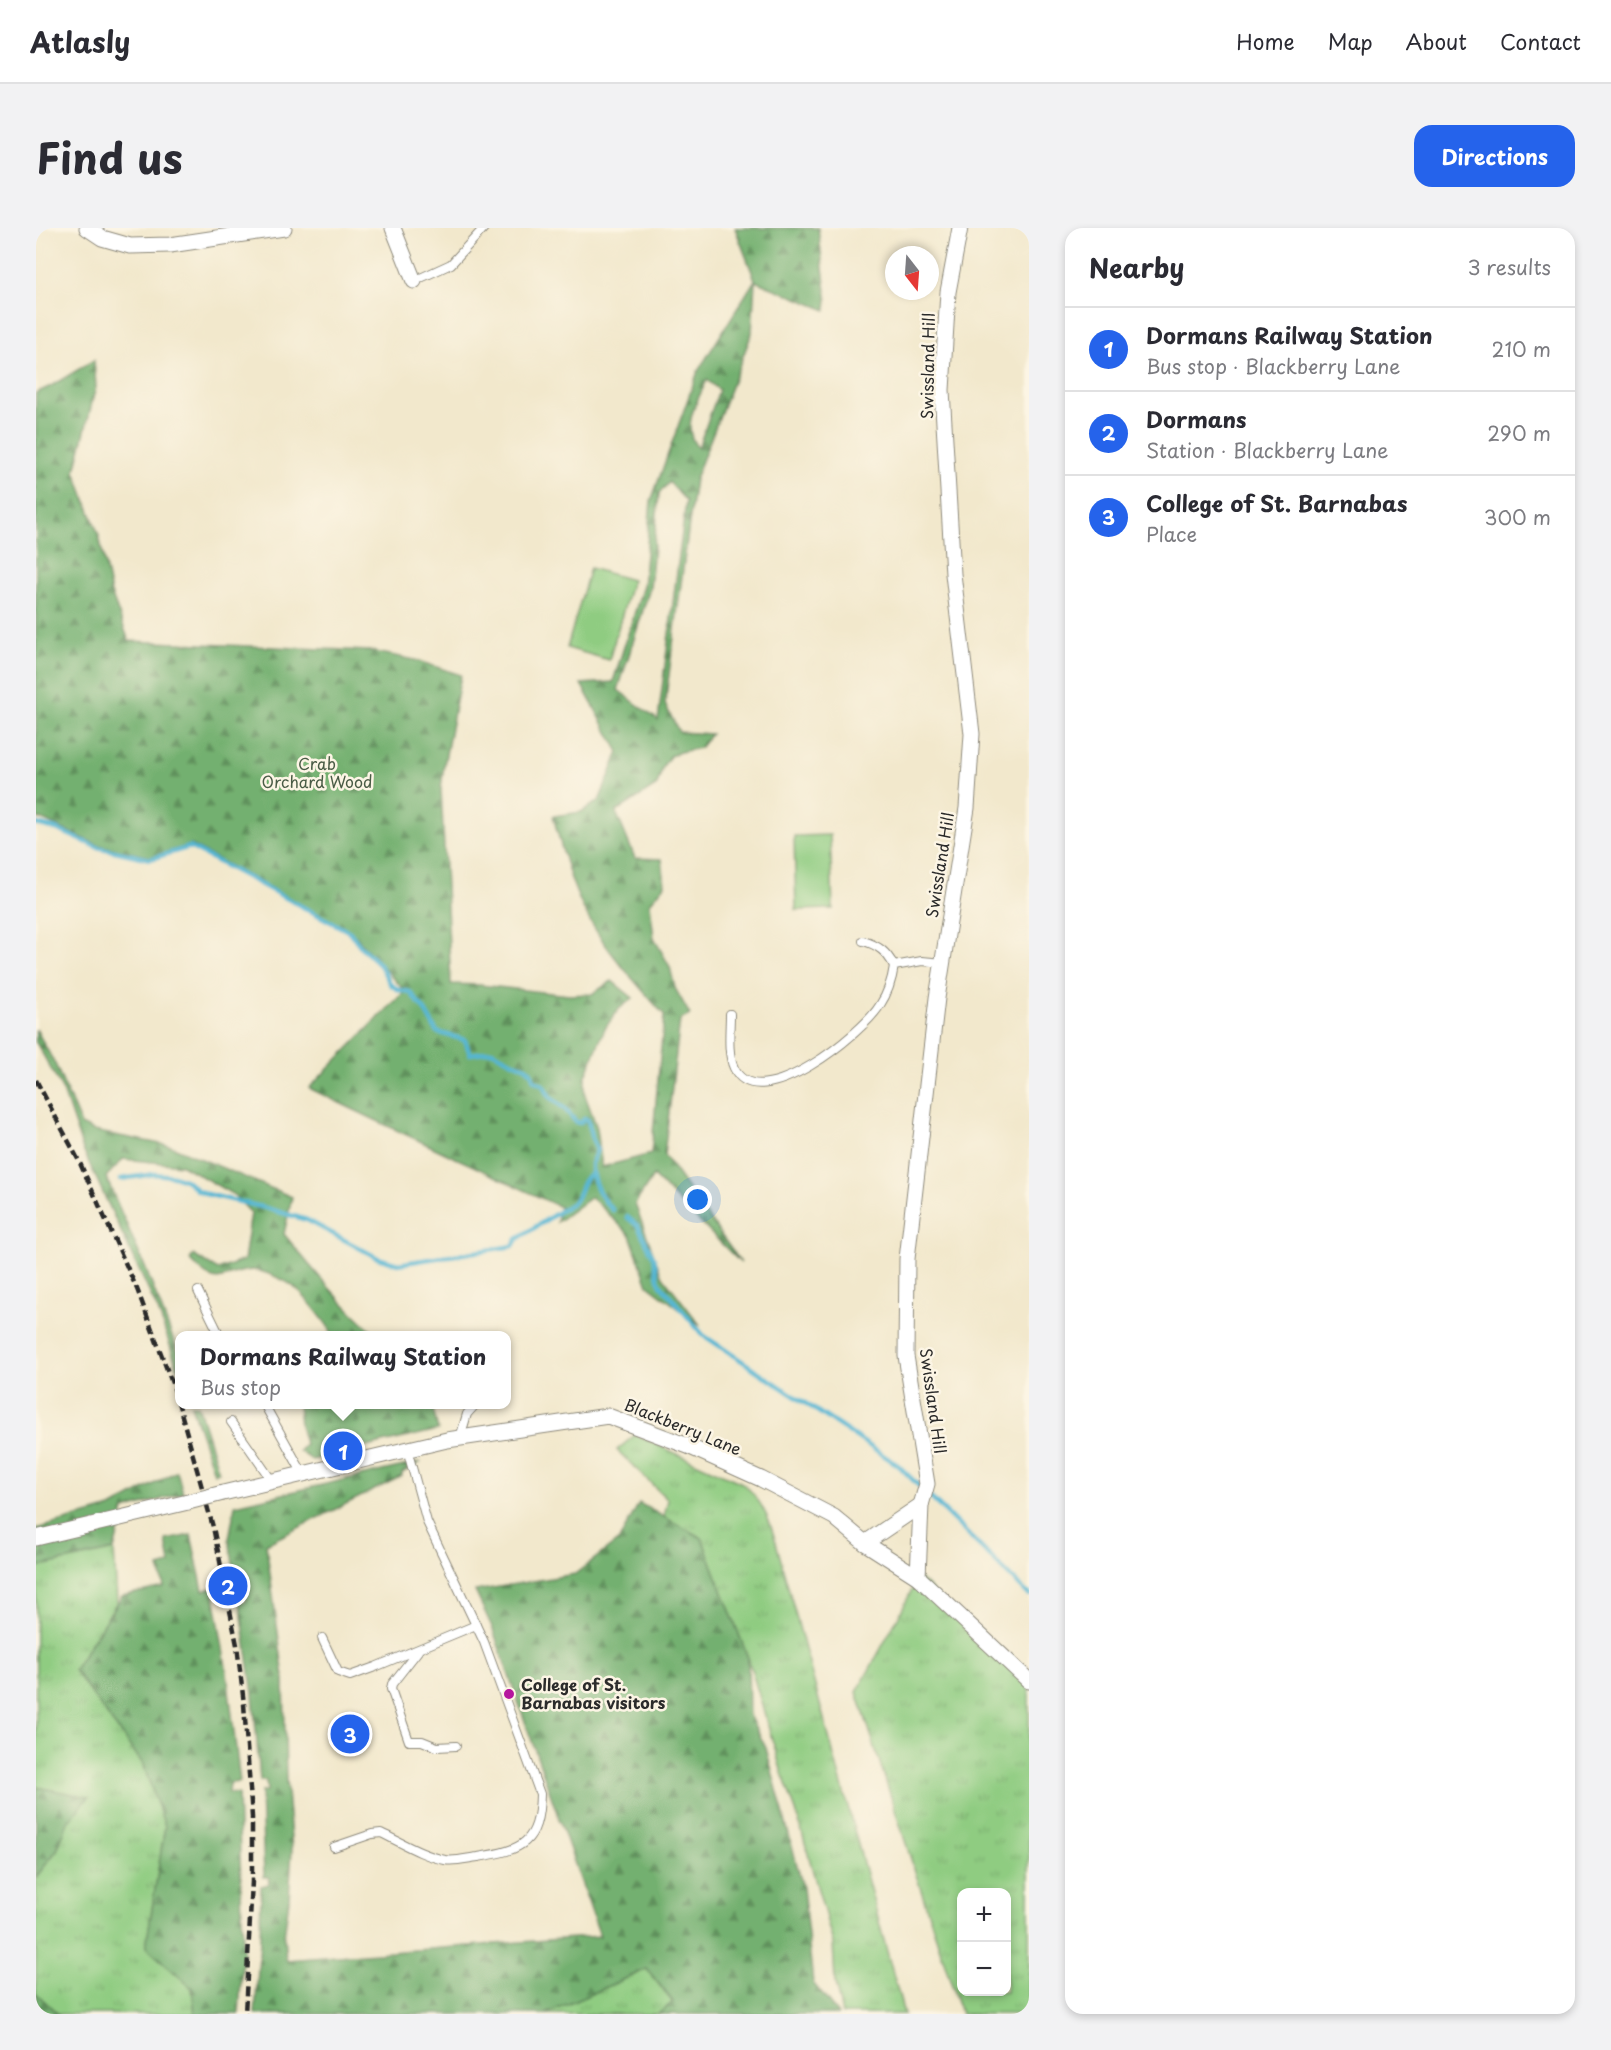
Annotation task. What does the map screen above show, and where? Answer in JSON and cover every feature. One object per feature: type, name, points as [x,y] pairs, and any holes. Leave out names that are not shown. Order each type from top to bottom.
[{"type":"street","points":[[87,228],[102,238],[130,246],[170,245],[284,228]]},
{"type":"street","points":[[393,228],[414,282]]},
{"type":"street","name":"Swissland Hill","points":[[918,1577],[921,1505],[927,1484],[906,1356],[907,1259],[942,963],[967,808],[972,734],[953,574],[942,390],[948,291],[960,228]]},
{"type":"street","name":"Blackberry Lane","points":[[36,1538],[407,1449],[460,1438],[608,1416],[688,1446],[760,1479],[834,1517],[865,1543],[918,1577],[1029,1681]]},
{"type":"street","points":[[865,1543],[921,1505]]},
{"type":"lane","points":[[414,282],[451,264],[484,228]]},
{"type":"lane","points":[[730,1014],[731,1057],[739,1076],[747,1082],[771,1083],[800,1072],[835,1050],[880,1006],[892,979],[894,966],[888,956],[876,945],[862,941]]},
{"type":"lane","points":[[894,966],[922,961],[942,963]]},
{"type":"lane","points":[[198,1291],[218,1331]]},
{"type":"lane","points":[[267,1409],[303,1474]]},
{"type":"lane","points":[[460,1438],[472,1409]]},
{"type":"lane","points":[[231,1422],[272,1481]]},
{"type":"lane","points":[[334,1847],[381,1833],[425,1854],[449,1861],[498,1854],[520,1847],[531,1838],[540,1807],[540,1794],[476,1625],[428,1522],[407,1449]]},
{"type":"lane","points":[[322,1638],[338,1672],[350,1676],[476,1625]]},
{"type":"lane","points":[[419,1650],[392,1684],[391,1689],[403,1726],[409,1741],[422,1741],[437,1747],[456,1746]]},
{"type":"green space","name":"Crab Orchard Wood","points":[[735,228],[818,228],[827,299],[826,310],[755,281],[752,333],[695,479],[665,704],[679,732],[711,734],[700,748],[670,756],[663,766],[657,785],[616,812],[635,858],[662,859],[665,885],[650,903],[654,938],[670,967],[675,988],[690,1015],[680,1020],[664,1155],[741,1263],[653,1176],[635,1204],[661,1274],[700,1325],[648,1285],[630,1235],[591,1197],[557,1222],[560,1207],[309,1088],[405,991],[350,931],[191,845],[150,857],[98,845],[36,817],[36,393],[94,360],[96,387],[75,471],[99,536],[111,593],[129,641],[371,651],[415,660],[461,675],[441,789],[451,984],[569,995],[592,994],[612,981],[633,998],[619,1009],[605,1028],[585,1078],[585,1095],[597,1128],[602,1167],[651,1154],[664,1015],[603,942],[584,910],[572,883],[553,816],[581,812],[599,801],[619,752],[581,684],[613,682],[643,586],[651,501],[698,371],[755,280]],"holes":[[[707,380],[719,390],[698,448],[690,432],[690,423],[695,405]],[[669,482],[686,501],[658,720],[618,690],[650,588],[659,494]]]},
{"type":"green space","points":[[590,568],[632,580],[609,660],[567,648]]},
{"type":"green space","points":[[830,835],[833,909],[796,910],[794,836]]},
{"type":"green space","points":[[36,1029],[56,1066],[81,1125],[94,1131],[171,1146],[292,1197],[284,1234],[317,1274],[372,1331],[330,1331],[300,1292],[287,1282],[268,1274],[252,1270],[220,1278],[209,1276],[190,1260],[193,1255],[218,1270],[244,1260],[251,1213],[234,1195],[182,1165],[123,1159],[106,1177],[175,1344],[175,1360],[159,1313],[83,1150],[63,1091],[36,1042]]},
{"type":"green space","points":[[192,1409],[199,1409],[219,1472],[214,1473]]},
{"type":"green space","points":[[298,1409],[433,1409],[438,1430],[312,1460],[299,1451],[305,1444]]},
{"type":"green space","points":[[635,1435],[742,1483],[762,1506],[776,1543],[904,2014],[842,2014],[835,1983],[833,1943],[796,1811],[782,1773],[748,1658],[702,1538],[664,1517],[668,1500],[617,1450]]},
{"type":"green space","points":[[421,1462],[402,1473],[402,1476],[266,1544],[284,1677],[286,1780],[292,1849],[284,1936],[286,1960],[600,1936],[492,1627],[475,1591],[575,1574],[619,1540],[639,1503],[702,1538],[748,1658],[749,1715],[766,1748],[803,1888],[813,1983],[838,2014],[658,2014],[673,2002],[647,1969],[546,2014],[255,2014],[261,1886],[269,1884],[269,1877],[264,1877],[261,1792],[267,1791],[266,1781],[260,1781],[253,1694],[240,1602],[246,1601],[245,1593],[238,1594],[229,1539],[235,1505]]},
{"type":"green space","points":[[177,1471],[183,1493],[124,1510],[114,1550],[36,1567],[36,1529],[111,1508]]},
{"type":"green space","points":[[191,1535],[203,1590],[213,1588],[227,1673],[240,1782],[230,1783],[229,1793],[238,1794],[243,1947],[239,2014],[195,2014],[192,1988],[146,1947],[165,1826],[143,1764],[74,1670],[122,1596],[164,1587],[159,1567],[170,1564],[166,1540]]},
{"type":"green space","points":[[114,1550],[117,1602],[74,1670],[143,1764],[165,1826],[146,1947],[192,1988],[195,2014],[58,2014],[36,1993],[36,1877],[57,1850],[67,1822],[88,1797],[36,1787],[36,1567]]},
{"type":"green space","points":[[918,1577],[1029,1681],[1029,2014],[961,2014],[857,1692]]},
{"type":"green space","points":[[36,1787],[89,1797],[68,1822],[57,1850],[36,1877]]},
{"type":"green space","points":[[647,1969],[673,2003],[658,2014],[546,2014]]},
{"type":"green space","points":[[36,1993],[58,2014],[36,2014]]},
{"type":"waterway","points":[[36,824],[56,829],[97,847],[150,859],[190,847],[350,932],[361,947],[380,965],[391,985],[399,990],[410,992],[424,1009],[437,1032],[465,1040],[470,1054],[492,1051],[526,1067],[534,1080],[543,1085],[550,1097],[576,1122],[588,1120],[591,1136],[597,1149],[592,1163],[593,1175],[601,1195],[613,1210]]},
{"type":"waterway","points":[[121,1179],[154,1174],[174,1176],[187,1181],[206,1194],[307,1220],[378,1258],[398,1264],[513,1246],[517,1239],[574,1202],[585,1179],[592,1173]]},
{"type":"waterway","points":[[627,1217],[638,1226],[654,1258],[661,1285],[703,1335],[898,1465],[921,1488]]},
{"type":"waterway","points":[[927,1494],[1029,1595]]},
{"type":"railway","points":[[36,1080],[79,1161],[137,1289],[175,1391]]},
{"type":"railway","points":[[180,1409],[213,1527],[237,1645],[244,1704],[252,1817],[252,1881],[245,2014]]},
{"type":"place","name":"Dormans Railway Station","points":[[343,1451]]},
{"type":"place","name":"Dormans","points":[[228,1586]]},
{"type":"place","name":"College of St. Barnabas visitors","points":[[509,1694]]},
{"type":"place","name":"College of St. Barnabas","points":[[350,1734]]}]
